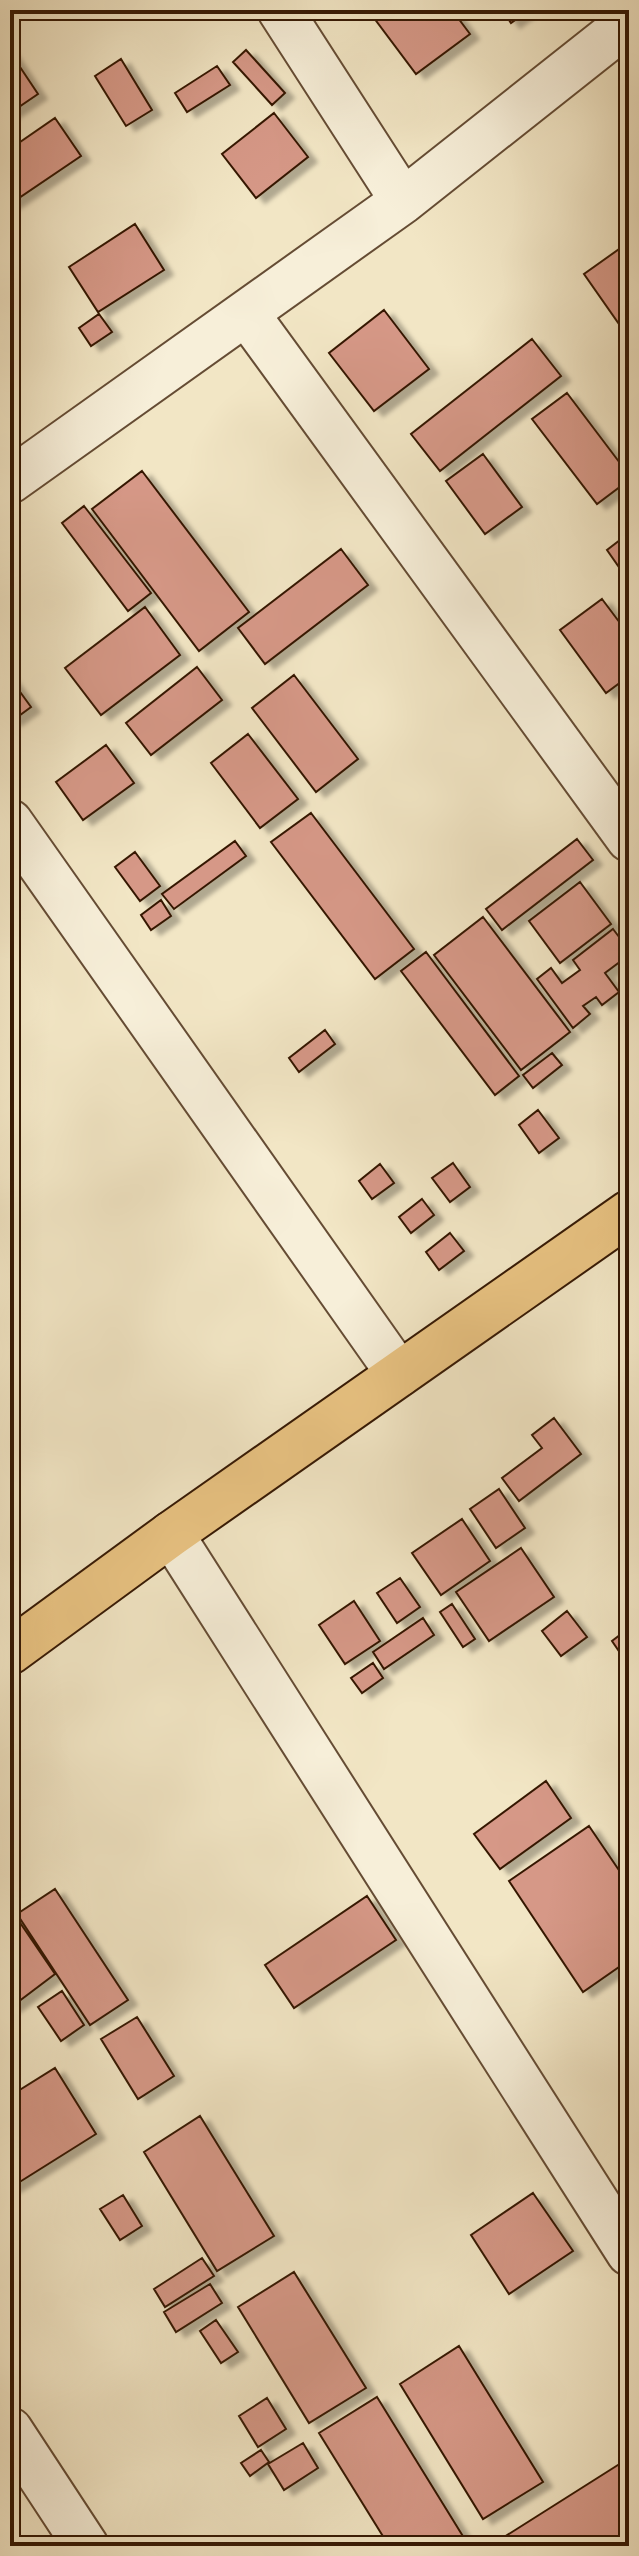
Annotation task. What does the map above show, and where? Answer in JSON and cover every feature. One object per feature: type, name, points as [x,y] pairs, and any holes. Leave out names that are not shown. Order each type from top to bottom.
[{"type":"main road","points":[[10,1652],[171,1534],[629,1213]]},
{"type":"street","points":[[280,10],[403,201]]},
{"type":"street","points":[[10,481],[403,201],[626,32]]},
{"type":"street","points":[[246,313],[629,839]]},
{"type":"street","points":[[10,822],[399,1374]]},
{"type":"street","points":[[171,1534],[629,2253]]},
{"type":"street","points":[[10,2430],[86,2546]]},
{"type":"building","points":[[368,10],[452,10],[470,34],[416,74]]},
{"type":"building","points":[[502,10],[529,10],[511,23]]},
{"type":"building","points":[[246,50],[285,93],[272,105],[233,62]]},
{"type":"building","points":[[10,52],[38,94],[10,113]]},
{"type":"building","points":[[121,59],[152,110],[126,126],[95,76]]},
{"type":"building","points":[[217,66],[230,85],[187,112],[175,93]]},
{"type":"building","points":[[274,113],[308,157],[256,198],[222,154]]},
{"type":"building","points":[[55,118],[81,156],[10,204],[10,149]]},
{"type":"building","points":[[135,224],[164,270],[98,312],[69,267]]},
{"type":"building","points":[[629,242],[629,317],[619,324],[584,274]]},
{"type":"building","points":[[384,310],[429,369],[374,411],[329,353]]},
{"type":"building","points":[[99,314],[112,332],[91,346],[79,328]]},
{"type":"building","points":[[532,339],[561,376],[440,471],[411,434]]},
{"type":"building","points":[[567,393],[629,475],[629,480],[597,504],[532,419]]},
{"type":"building","points":[[483,454],[522,507],[485,534],[446,481]]},
{"type":"building","points":[[142,471],[249,612],[199,651],[92,509]]},
{"type":"building","points":[[84,506],[151,593],[128,611],[62,523]]},
{"type":"building","points":[[629,533],[629,564],[621,570],[607,550]]},
{"type":"building","points":[[341,549],[368,585],[265,664],[238,628]]},
{"type":"building","points":[[602,599],[629,635],[629,676],[606,693],[560,630]]},
{"type":"building","points":[[145,607],[180,655],[101,715],[65,668]]},
{"type":"building","points":[[197,667],[222,700],[151,755],[126,723]]},
{"type":"building","points":[[294,675],[358,759],[316,792],[252,708]]},
{"type":"building","points":[[10,678],[31,707],[12,721],[10,718]]},
{"type":"building","points":[[248,734],[298,799],[260,828],[211,763]]},
{"type":"building","points":[[106,745],[134,783],[83,820],[56,782]]},
{"type":"building","points":[[311,813],[414,949],[375,979],[271,842]]},
{"type":"building","points":[[577,839],[593,860],[502,930],[486,909]]},
{"type":"building","points":[[235,841],[246,856],[174,909],[162,894]]},
{"type":"building","points":[[135,852],[160,886],[140,901],[115,867]]},
{"type":"building","points":[[580,882],[611,924],[560,963],[529,921]]},
{"type":"building","points":[[161,900],[171,916],[151,930],[141,915]]},
{"type":"building","points":[[483,917],[570,1032],[521,1070],[434,955]]},
{"type":"building","points":[[613,929],[629,950],[629,955],[605,973],[619,992],[602,1005],[596,997],[583,1006],[590,1014],[573,1028],[537,979],[551,968],[562,983],[580,970],[573,960]]},
{"type":"building","points":[[426,952],[519,1076],[495,1095],[401,971]]},
{"type":"building","points":[[325,1030],[335,1044],[299,1072],[289,1058]]},
{"type":"building","points":[[552,1053],[562,1065],[533,1088],[523,1075]]},
{"type":"building","points":[[538,1110],[559,1138],[539,1153],[519,1125]]},
{"type":"building","points":[[453,1163],[470,1187],[450,1202],[432,1178]]},
{"type":"building","points":[[380,1164],[394,1183],[372,1199],[359,1181]]},
{"type":"building","points":[[422,1199],[434,1215],[411,1233],[399,1217]]},
{"type":"building","points":[[450,1233],[464,1251],[439,1270],[426,1252]]},
{"type":"building","points":[[554,1418],[581,1454],[519,1501],[502,1478],[542,1448],[532,1435]]},
{"type":"building","points":[[499,1489],[525,1528],[496,1548],[470,1509]]},
{"type":"building","points":[[462,1519],[490,1561],[441,1595],[412,1553]]},
{"type":"building","points":[[521,1548],[554,1597],[489,1641],[456,1592]]},
{"type":"building","points":[[400,1578],[420,1607],[397,1623],[377,1593]]},
{"type":"building","points":[[354,1601],[380,1641],[345,1664],[319,1625]]},
{"type":"building","points":[[452,1604],[475,1639],[463,1647],[440,1612]]},
{"type":"building","points":[[567,1611],[587,1637],[561,1656],[542,1631]]},
{"type":"building","points":[[423,1618],[434,1635],[384,1669],[373,1652]]},
{"type":"building","points":[[629,1628],[629,1666],[612,1641]]},
{"type":"building","points":[[373,1663],[383,1678],[362,1693],[351,1678]]},
{"type":"building","points":[[546,1781],[571,1818],[500,1869],[474,1834]]},
{"type":"building","points":[[589,1826],[629,1885],[629,1960],[583,1992],[509,1881]]},
{"type":"building","points":[[55,1889],[128,2000],[90,2025],[17,1914]]},
{"type":"building","points":[[367,1896],[396,1940],[294,2008],[265,1965]]},
{"type":"building","points":[[10,1908],[55,1974],[10,2008]]},
{"type":"building","points":[[62,1991],[84,2025],[61,2041],[38,2007]]},
{"type":"building","points":[[137,2017],[174,2076],[138,2099],[101,2039]]},
{"type":"building","points":[[55,2068],[96,2134],[10,2188],[10,2096]]},
{"type":"building","points":[[200,2116],[274,2236],[217,2271],[144,2152]]},
{"type":"building","points":[[533,2193],[573,2251],[509,2294],[471,2235]]},
{"type":"building","points":[[123,2195],[142,2226],[120,2240],[100,2209]]},
{"type":"building","points":[[202,2258],[214,2276],[165,2307],[154,2289]]},
{"type":"building","points":[[294,2272],[366,2388],[309,2423],[238,2307]]},
{"type":"building","points":[[210,2284],[222,2303],[176,2332],[164,2312]]},
{"type":"building","points":[[216,2320],[238,2352],[221,2363],[200,2331]]},
{"type":"building","points":[[459,2346],[543,2482],[483,2519],[400,2384]]},
{"type":"building","points":[[377,2397],[469,2546],[389,2546],[319,2433]]},
{"type":"building","points":[[267,2398],[286,2429],[258,2447],[239,2416]]},
{"type":"building","points":[[303,2443],[318,2468],[284,2490],[268,2464]]},
{"type":"building","points":[[261,2450],[269,2462],[250,2476],[241,2463]]},
{"type":"building","points":[[629,2458],[629,2546],[505,2546],[501,2539]]}]
